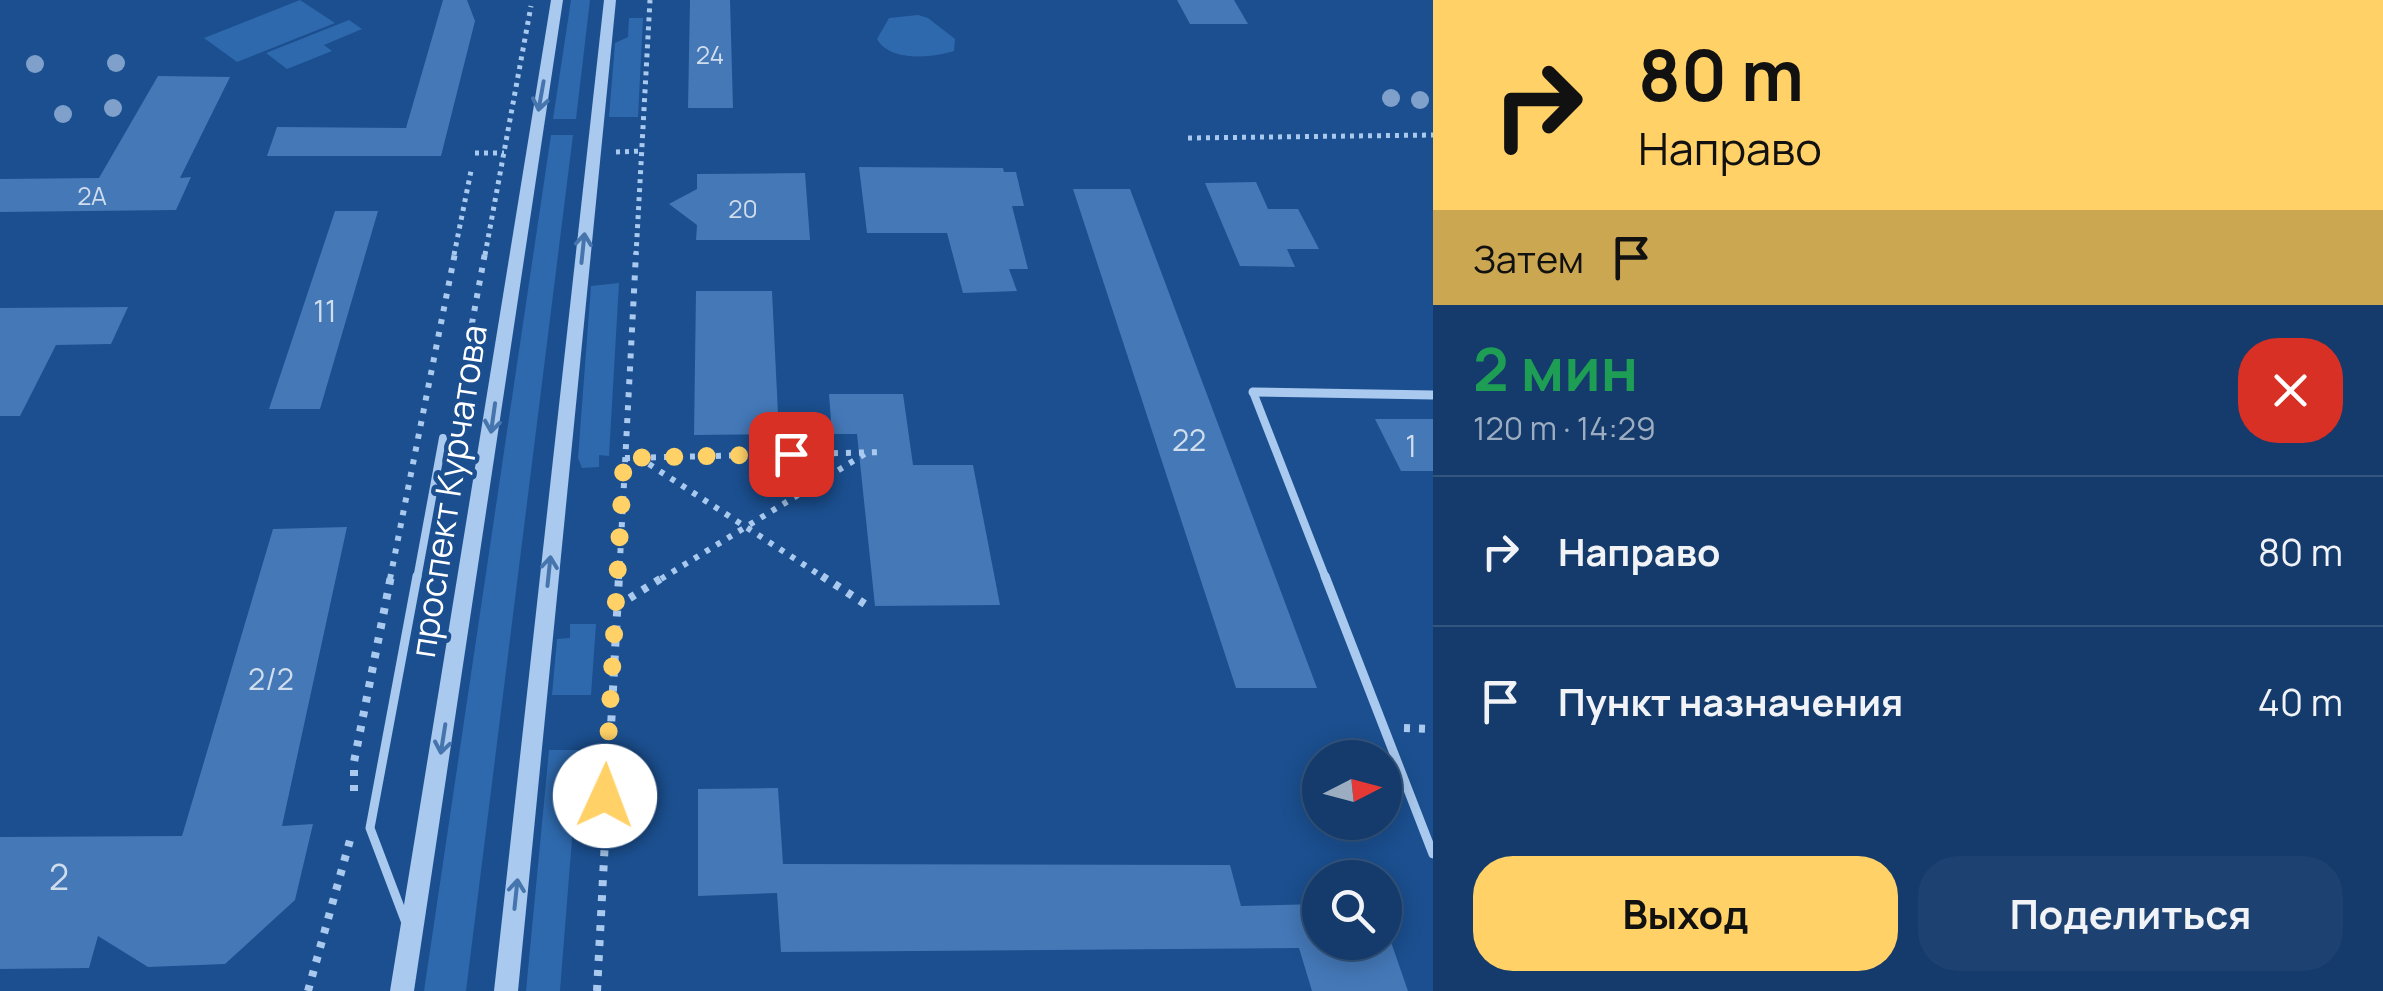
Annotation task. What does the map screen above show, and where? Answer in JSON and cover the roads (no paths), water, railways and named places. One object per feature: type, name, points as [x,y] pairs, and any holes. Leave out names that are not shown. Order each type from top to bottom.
[{"type":"street","name":"проспект Курчатова","points":[[402,991],[557,0]]},
{"type":"street","points":[[506,991],[610,0]]},
{"type":"street","points":[[1253,392],[1433,395]]},
{"type":"lane","points":[[1253,392],[1433,854]]},
{"type":"lane","points":[[411,937],[370,828],[447,438]]}]
